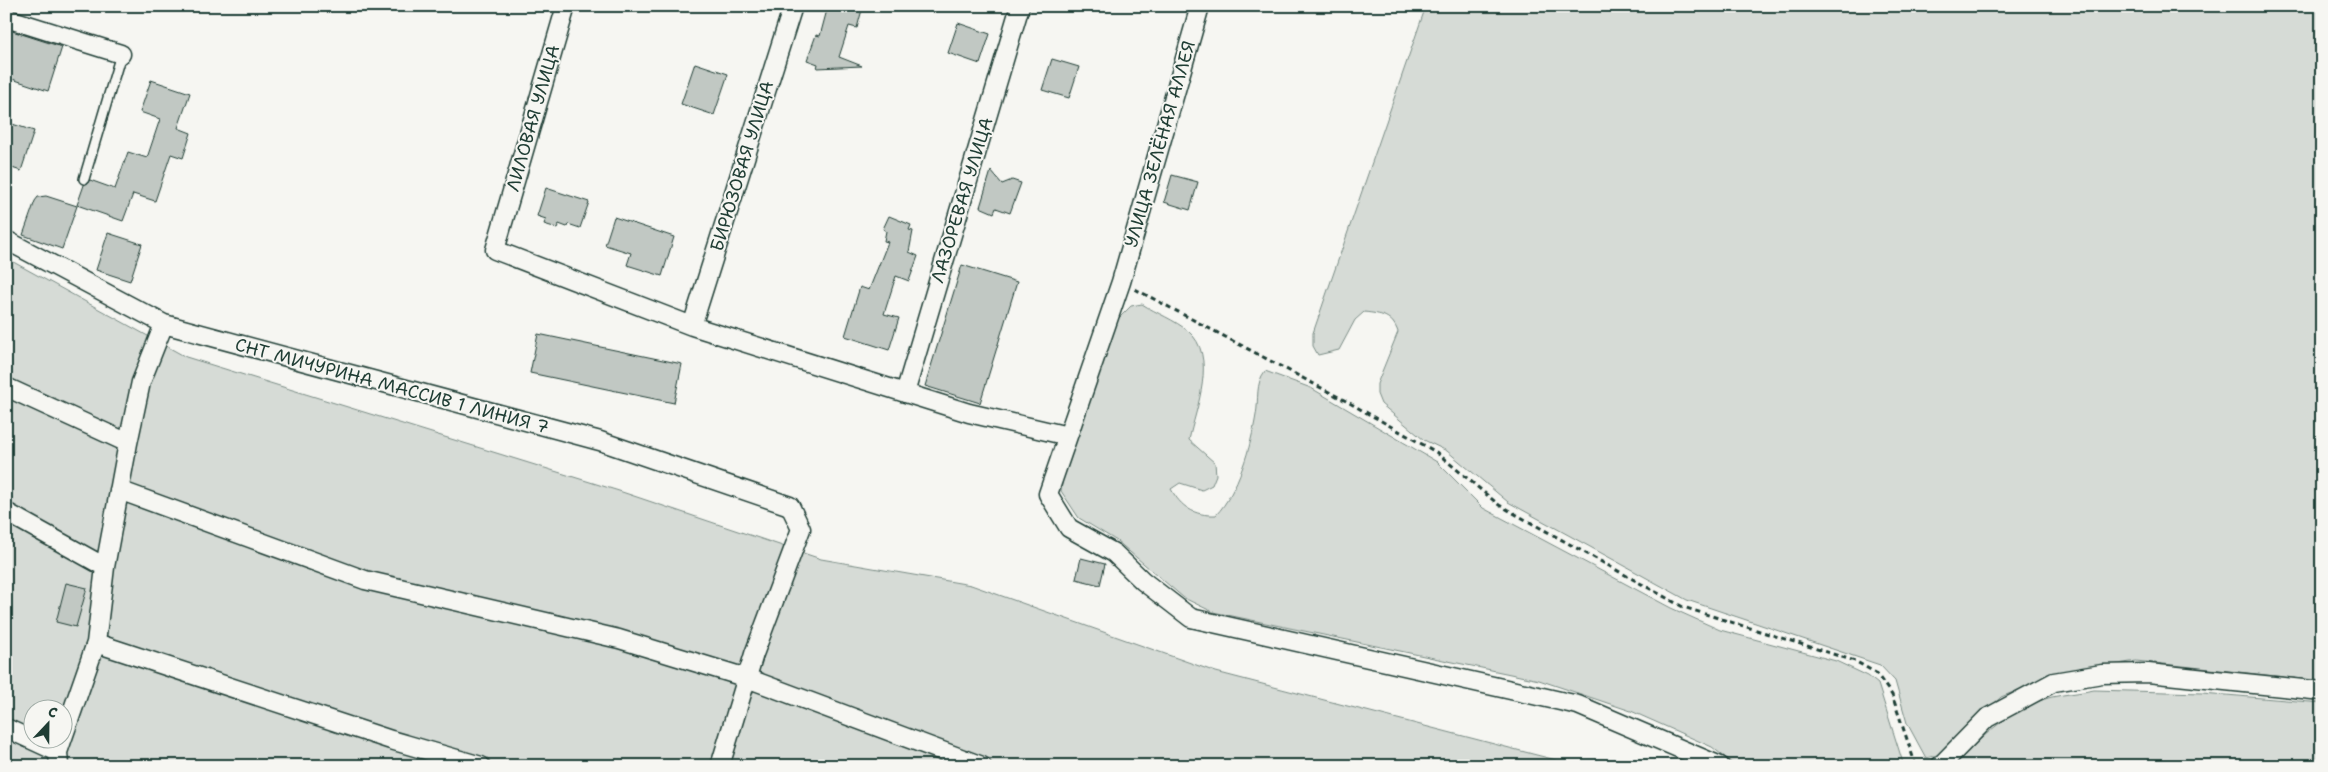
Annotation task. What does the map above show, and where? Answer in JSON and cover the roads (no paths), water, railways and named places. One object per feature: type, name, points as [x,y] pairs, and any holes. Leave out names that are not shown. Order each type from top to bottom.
[{"type":"street","name":"ЛИЛОВАЯ УЛИЦА","points":[[566,6],[500,230],[496,250],[692,326]]},
{"type":"street","name":"БИРЮЗОВАЯ УЛИЦА","points":[[692,326],[792,6]]},
{"type":"street","name":"ЛАЗОРЕВАЯ УЛИЦА","points":[[904,393],[1020,6]]},
{"type":"street","name":"УЛИЦА ЗЕЛЁНАЯ АЛЛЕЯ","points":[[1200,6],[1180,68],[1121,282],[1048,494],[1069,528],[1114,553],[1143,581],[1191,618],[1578,705],[1720,766]]},
{"type":"street","points":[[6,18],[121,54]]},
{"type":"street","name":"СНТ МИЧУРИНА МАССИВ 1 ЛИНИЯ 7","points":[[6,240],[164,324],[600,441],[790,506],[801,529],[747,678]]},
{"type":"street","points":[[6,728],[59,759],[96,643],[105,567],[128,443],[142,382],[164,324]]},
{"type":"street","points":[[692,326],[969,413],[1068,436]]},
{"type":"street","points":[[6,387],[128,443]]},
{"type":"street","points":[[119,490],[365,580],[619,639],[747,678],[982,766]]},
{"type":"street","points":[[6,512],[105,567]]},
{"type":"street","points":[[96,643],[391,740],[481,766]]},
{"type":"street","points":[[1940,766],[1987,718],[2054,682],[2102,674],[2148,673],[2322,690]]},
{"type":"street","points":[[720,766],[747,678]]},
{"type":"lane","points":[[84,179],[121,54]]}]
